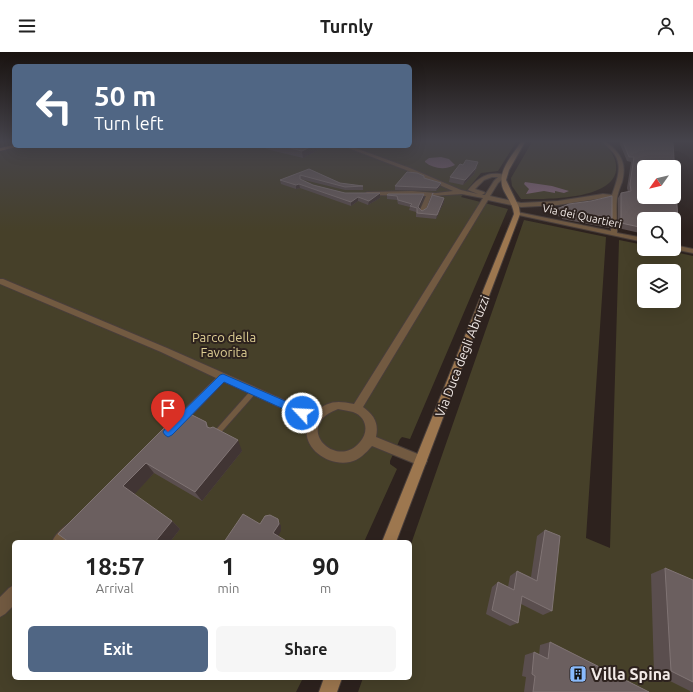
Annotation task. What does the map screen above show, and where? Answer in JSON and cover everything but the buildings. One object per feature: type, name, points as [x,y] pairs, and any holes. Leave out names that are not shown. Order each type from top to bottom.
[{"type":"street","points":[[412,172],[462,192],[487,196]]},
{"type":"street","points":[[357,408],[487,196],[505,172]]},
{"type":"street","points":[[614,234],[614,197],[622,172]]},
{"type":"street","points":[[472,190],[482,177],[490,174],[503,176]]},
{"type":"street","points":[[503,176],[504,185],[514,206]]},
{"type":"street","points":[[360,194],[412,193],[429,195],[472,190],[514,206],[558,203],[603,196],[614,197]]},
{"type":"street","points":[[422,212],[429,195]]},
{"type":"street","name":"Via dei Quartieri","points":[[514,206],[614,234],[637,239]]},
{"type":"street","name":"Via Duca degli Abruzzi","points":[[390,540],[421,461],[514,206]]},
{"type":"street","points":[[681,248],[693,251]]},
{"type":"street","points":[[0,281],[164,350],[315,419]]},
{"type":"street","points":[[168,432],[223,377]]},
{"type":"street","points":[[338,405],[348,405],[357,408],[369,418],[372,425],[370,440],[363,449],[352,455],[338,456],[326,453],[318,448],[312,434],[312,426],[315,419],[321,412],[329,407],[338,405]]},
{"type":"street","points":[[370,440],[421,461]]},
{"type":"street","points":[[61,540],[81,520]]},
{"type":"street","points":[[0,609],[12,595]]},
{"type":"street","points":[[328,692],[333,680]]},
{"type":"lane","points":[[215,435],[254,391]]},
{"type":"green space","name":"Parco della Favorita","points":[[0,172],[491,172],[481,173],[461,197],[508,209],[410,439],[402,437],[400,439],[390,461],[390,464],[397,469],[365,540],[12,540],[12,680],[302,680],[296,692],[0,692]]},
{"type":"green space","points":[[515,172],[615,172],[609,183],[597,190],[581,195],[547,199],[521,199],[512,186],[511,178]]},
{"type":"green space","points":[[524,220],[606,237],[586,538],[610,548],[619,240],[637,244],[637,256],[681,256],[681,253],[693,256],[693,692],[358,692],[362,680],[412,680],[412,541]]},
{"type":"shaded area","points":[[525,182],[552,186],[569,191],[564,193],[555,191],[555,193],[544,191],[526,194],[529,189],[524,184]]},
{"type":"place","name":"Villa Spina","points":[[578,674]]},
{"type":"route","points":[[168,432],[223,377],[302,413]]}]
